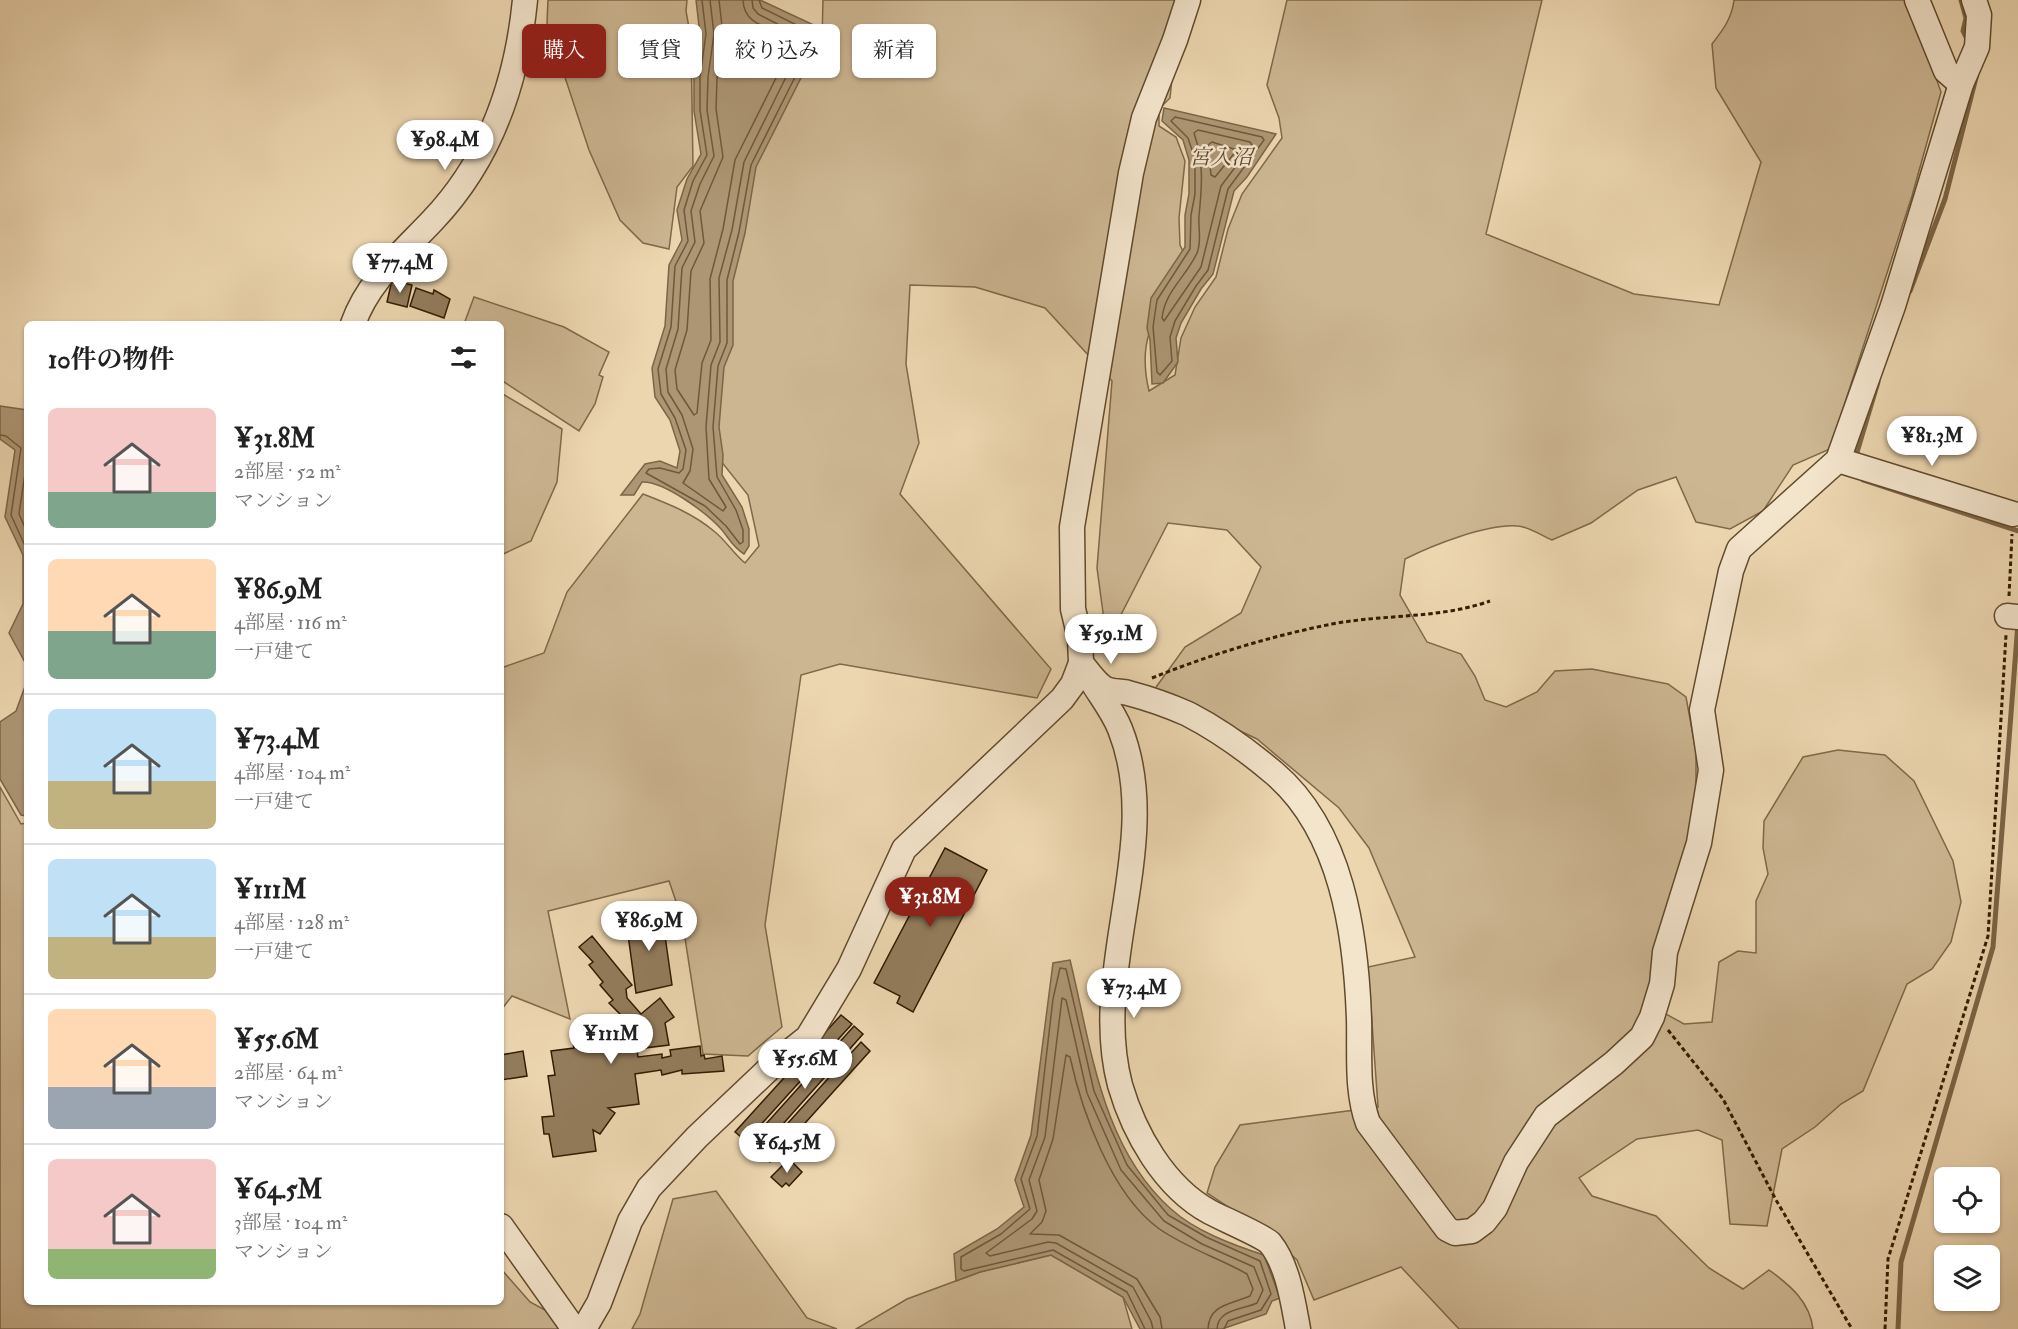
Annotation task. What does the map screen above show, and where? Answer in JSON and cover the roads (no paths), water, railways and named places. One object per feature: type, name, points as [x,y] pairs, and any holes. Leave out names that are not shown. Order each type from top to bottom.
[{"type":"street","points":[[354,321],[358,308],[378,277],[451,200],[491,139],[515,66],[525,0]]},
{"type":"street","points":[[584,1329],[599,1303],[630,1221],[650,1188],[697,1137],[773,1065],[808,1037],[849,969],[904,849],[1062,699],[1073,684],[1081,663],[1080,638],[1073,609],[1072,527],[1131,173],[1144,118],[1188,0]]},
{"type":"street","points":[[1917,0],[1946,71],[1961,84]]},
{"type":"street","points":[[1081,663],[1104,689],[1127,693],[1187,714],[1234,742],[1276,775],[1306,806],[1324,838],[1342,892],[1352,935],[1358,994],[1362,1104],[1368,1123],[1447,1229],[1455,1233],[1472,1231],[1484,1222],[1495,1208],[1516,1162],[1546,1116],[1614,1063],[1642,1037],[1653,1012],[1662,984],[1665,952],[1699,843],[1711,770],[1702,710],[1731,571],[1739,549],[1838,460],[1893,306],[1961,84],[1977,47],[1979,15],[1974,0]]},
{"type":"street","points":[[1838,460],[2013,514]]},
{"type":"street","points":[[1081,663],[1120,728],[1134,788],[1129,871],[1112,999],[1114,1048],[1120,1083],[1131,1117],[1156,1161],[1190,1199],[1269,1241],[1279,1258],[1298,1329]]},
{"type":"street","points":[[504,1230],[574,1329]]},
{"type":"water","points":[[696,0],[760,0],[812,24],[714,24],[714,78],[801,78],[756,167],[745,233],[733,281],[733,345],[724,367],[719,427],[723,455],[722,475],[742,507],[749,529],[749,546],[744,554],[706,515],[673,492],[651,483],[642,482],[634,495],[621,495],[645,464],[660,461],[677,468],[680,451],[670,420],[655,397],[652,368],[665,326],[669,265],[682,240],[677,210],[687,179],[701,154],[694,111],[694,78],[702,78],[702,24],[699,24]]},
{"type":"water","name":"宮入沼","points":[[1164,108],[1276,134],[1247,177],[1234,191],[1213,274],[1201,289],[1181,323],[1176,338],[1178,362],[1163,383],[1152,384],[1150,340],[1147,328],[1151,298],[1185,247],[1185,215],[1189,194],[1189,160],[1183,140],[1162,121]]},
{"type":"water","points":[[0,406],[24,410],[24,660],[9,633],[23,604],[23,555],[5,517],[15,450],[0,439]]},
{"type":"water","points":[[24,689],[24,816],[21,815],[0,779],[0,722],[16,711]]},
{"type":"water","points":[[1070,960],[1102,1093],[1129,1156],[1147,1184],[1181,1217],[1215,1236],[1264,1255],[1280,1298],[1272,1301],[1266,1314],[1222,1329],[1140,1329],[1123,1297],[1051,1255],[980,1272],[956,1281],[954,1254],[997,1229],[1024,1207],[1015,1180],[1031,1135],[1053,963]]},
{"type":"waterway","points":[[1961,0],[1966,18],[1963,31],[1968,41]]},
{"type":"waterway","points":[[1910,291],[1945,199],[1977,74]]},
{"type":"waterway","points":[[1855,459],[1878,382]]},
{"type":"waterway","points":[[1863,480],[2018,531]]},
{"type":"waterway","points":[[1898,1329],[1901,1262],[1993,947],[2018,623]]}]
